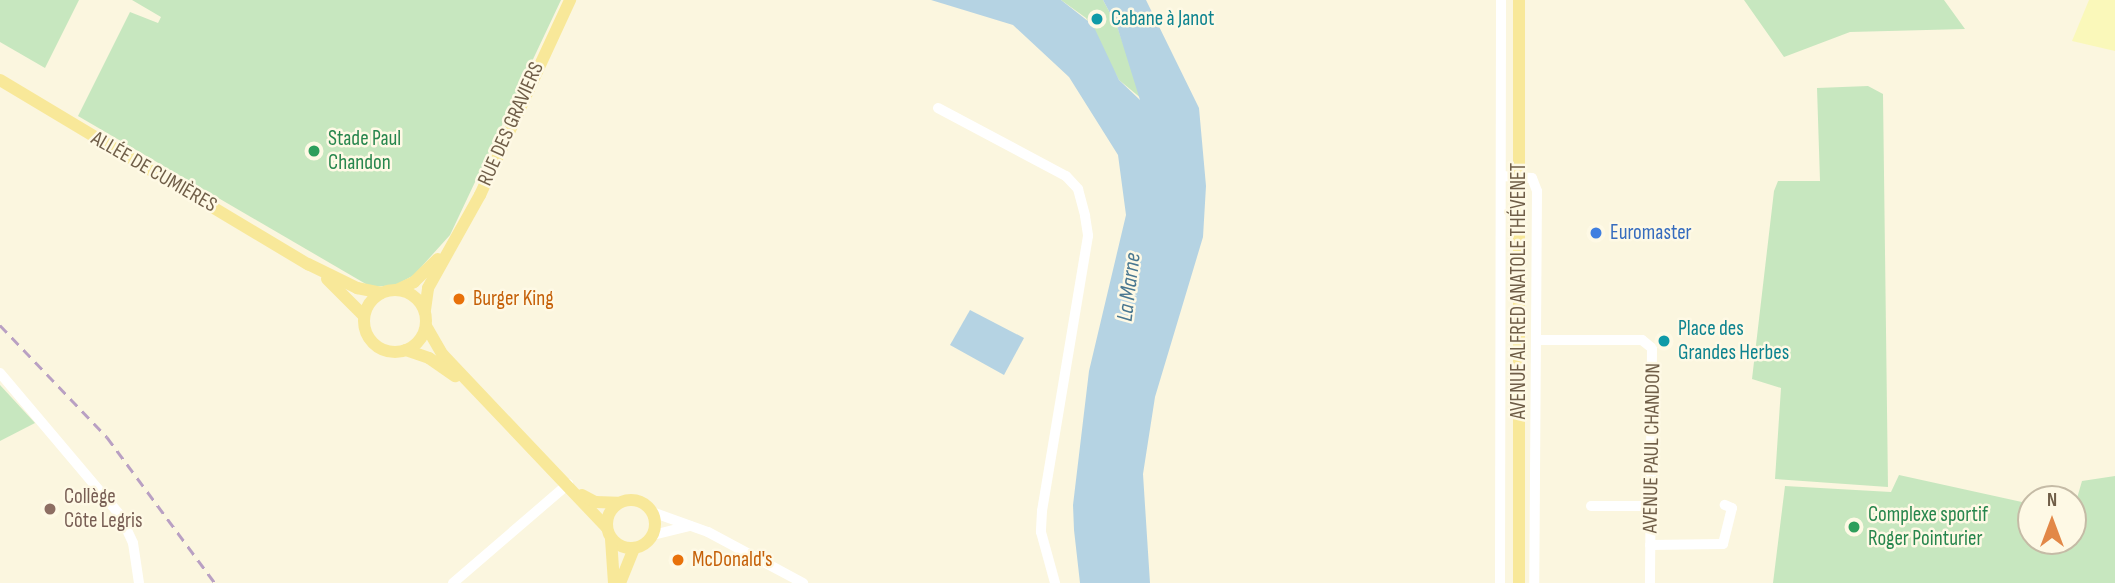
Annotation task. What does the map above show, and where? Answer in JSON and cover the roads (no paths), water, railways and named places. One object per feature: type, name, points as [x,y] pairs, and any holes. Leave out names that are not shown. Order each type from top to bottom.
[{"type":"main road","name":"RUE DES GRAVIERS","points":[[425,310],[428,288],[480,195],[570,0]]},
{"type":"main road","name":"AVENUE ALFRED ANATOLE THÉVENET","points":[[1519,0],[1519,583]]},
{"type":"main road","name":"ALLÉE DE CUMIÈRES","points":[[0,80],[308,264],[357,288],[382,293]]},
{"type":"main road","name":"RUE DES GRAVIERS","points":[[397,290],[420,278],[450,247]]},
{"type":"main road","name":"ALLÉE DE CUMIÈRES","points":[[308,264],[364,316]]},
{"type":"main road","points":[[406,351],[420,341],[426,326],[425,310],[414,296],[397,290],[382,293],[364,316],[368,337],[375,345],[385,351],[406,351],[441,365],[503,416]]},
{"type":"main road","points":[[426,326],[443,355],[570,486],[609,533],[634,548]]},
{"type":"main road","points":[[570,486],[595,502],[618,503],[632,500],[652,512],[653,535],[634,548],[621,583]]},
{"type":"main road","points":[[614,583],[609,513],[618,503]]},
{"type":"street","points":[[1500,583],[1503,236],[1498,196],[1502,176],[1501,0]]},
{"type":"street","points":[[938,108],[1066,176],[1078,189],[1085,216],[1088,236],[1042,512],[1041,531],[1055,583]]},
{"type":"street","points":[[1502,176],[1519,175],[1532,178],[1537,191],[1534,583]]},
{"type":"street","name":"AVENUE PAUL CHANDON","points":[[1536,340],[1642,340],[1652,348],[1650,583]]},
{"type":"street","points":[[0,373],[120,515],[133,543],[139,583]]},
{"type":"street","points":[[453,583],[570,486]]},
{"type":"street","points":[[1650,545],[1723,544],[1731,508],[1725,505]]},
{"type":"street","points":[[1591,506],[1650,506]]},
{"type":"street","points":[[652,512],[695,526],[803,583]]},
{"type":"street","points":[[653,535],[695,526]]},
{"type":"water","name":"La Marne","points":[[931,0],[1061,0],[1093,25],[1119,80],[1140,100],[1117,26],[1103,0],[1146,0],[1199,108],[1206,186],[1203,237],[1155,397],[1143,474],[1150,583],[1080,583],[1074,530],[1073,505],[1089,371],[1126,215],[1118,155],[1069,77],[1013,25]]},
{"type":"water","points":[[970,310],[1024,338],[1004,375],[950,345]]},
{"type":"railway","points":[[0,325],[107,437],[215,583]]},
{"type":"place","name":"Cabane à Janot","points":[[1097,19]]},
{"type":"place","name":"Stade Paul Chandon","points":[[314,151]]},
{"type":"place","name":"Euromaster","points":[[1596,233]]},
{"type":"place","name":"Burger King","points":[[459,299]]},
{"type":"place","name":"Place des Grandes Herbes","points":[[1664,341]]},
{"type":"place","name":"Collège Côte Legris","points":[[50,509]]},
{"type":"place","name":"Complexe sportif Roger Pointurier","points":[[1854,527]]},
{"type":"place","name":"McDonald's","points":[[678,560]]}]
